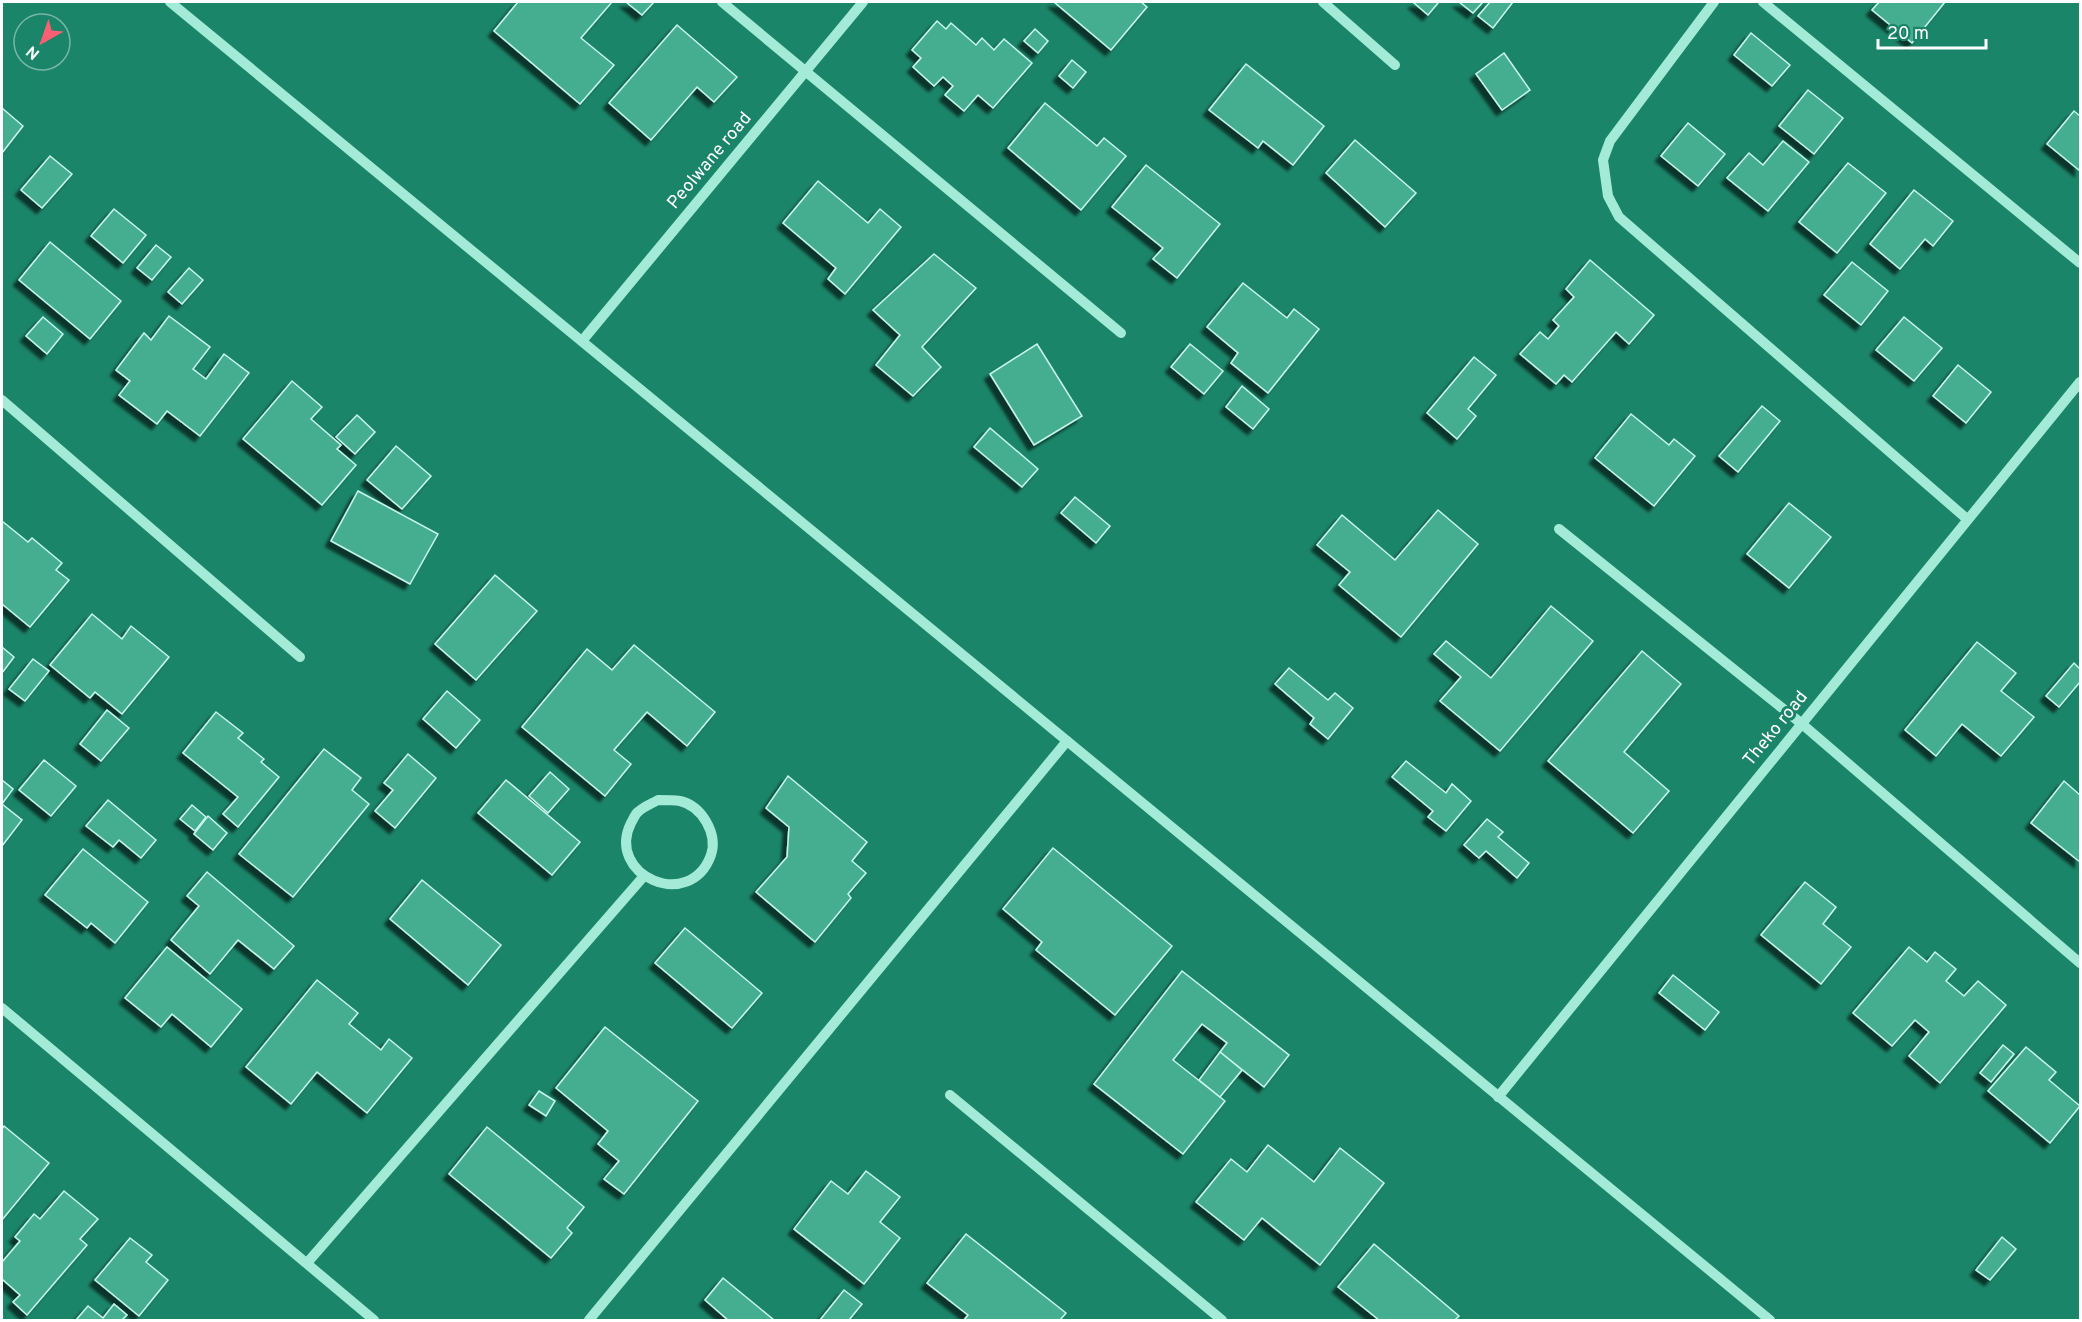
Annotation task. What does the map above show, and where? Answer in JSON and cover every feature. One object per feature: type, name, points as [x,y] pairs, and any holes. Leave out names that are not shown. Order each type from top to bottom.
[{"type":"street","points":[[170,2],[1770,1320]]},
{"type":"street","points":[[722,2],[1122,333]]},
{"type":"street","name":"Peolwane road","points":[[582,341],[863,2]]},
{"type":"street","points":[[1323,2],[1395,65]]},
{"type":"street","points":[[1714,2],[1610,141],[1603,160],[1608,196],[1619,217],[1967,519]]},
{"type":"street","points":[[1763,2],[2080,263]]},
{"type":"street","name":"Theko road","points":[[1498,1097],[2080,382]]},
{"type":"street","points":[[2,400],[300,657]]},
{"type":"street","points":[[1559,529],[1802,724],[2080,963]]},
{"type":"street","points":[[589,1320],[1067,741]]},
{"type":"street","points":[[658,800],[682,801],[703,815],[712,833],[712,844],[711,854],[701,872],[684,883],[663,885],[644,876],[628,858],[626,834],[637,812],[658,800]]},
{"type":"street","points":[[307,1263],[644,876]]},
{"type":"street","points":[[2,1008],[374,1320]]},
{"type":"street","points":[[950,1095],[1222,1320]]},
{"type":"building","points":[[518,2],[612,2],[581,38],[614,65],[580,104],[494,31]]},
{"type":"building","points":[[626,2],[654,2],[642,15]]},
{"type":"building","points":[[1054,2],[1141,2],[1147,7],[1111,50]]},
{"type":"building","points":[[1415,2],[1439,2],[1428,15]]},
{"type":"building","points":[[1459,2],[1483,2],[1473,13]]},
{"type":"building","points":[[1490,2],[1513,2],[1493,28],[1478,16]]},
{"type":"building","points":[[1879,2],[1945,2],[1912,43],[1872,10]]},
{"type":"building","points":[[937,21],[946,29],[951,23],[976,45],[982,38],[994,50],[1004,39],[1032,63],[993,108],[978,95],[964,111],[945,95],[953,86],[943,77],[934,86],[913,67],[921,58],[912,50]]},
{"type":"building","points":[[677,25],[737,77],[714,102],[697,87],[651,140],[609,103]]},
{"type":"building","points":[[1035,29],[1048,41],[1038,53],[1024,41]]},
{"type":"building","points":[[1751,33],[1790,65],[1772,86],[1734,55]]},
{"type":"building","points":[[1504,53],[1530,90],[1502,110],[1476,74]]},
{"type":"building","points":[[1072,60],[1086,72],[1073,88],[1059,76]]},
{"type":"building","points":[[1246,64],[1324,126],[1293,165],[1263,141],[1258,148],[1209,110]]},
{"type":"building","points":[[1808,90],[1843,118],[1814,154],[1779,126]]},
{"type":"building","points":[[1045,103],[1097,146],[1104,138],[1126,156],[1081,210],[1008,148]]},
{"type":"building","points":[[2,108],[23,126],[2,153]]},
{"type":"building","points":[[2074,111],[2080,116],[2080,171],[2047,144]]},
{"type":"building","points":[[1688,123],[1725,154],[1698,186],[1661,156]]},
{"type":"building","points":[[1355,140],[1416,193],[1385,227],[1326,173]]},
{"type":"building","points":[[1783,141],[1809,162],[1768,211],[1727,178],[1749,153],[1763,165]]},
{"type":"building","points":[[50,156],[72,174],[42,208],[21,190]]},
{"type":"building","points":[[1848,163],[1886,193],[1837,253],[1799,222]]},
{"type":"building","points":[[1146,165],[1220,224],[1177,278],[1153,259],[1163,248],[1112,207]]},
{"type":"building","points":[[818,181],[868,223],[880,209],[901,227],[845,294],[828,279],[836,268],[783,223]]},
{"type":"building","points":[[1914,190],[1953,221],[1933,246],[1925,239],[1900,269],[1870,244]]},
{"type":"building","points":[[114,209],[146,235],[123,263],[91,236]]},
{"type":"building","points":[[50,242],[121,301],[90,339],[19,280]]},
{"type":"building","points":[[156,245],[171,257],[152,280],[137,268]]},
{"type":"building","points":[[934,254],[976,288],[922,347],[941,367],[913,396],[876,365],[900,335],[873,310]]},
{"type":"building","points":[[1590,260],[1654,315],[1629,344],[1616,332],[1572,382],[1564,375],[1556,384],[1520,354],[1540,332],[1548,339],[1559,326],[1553,320],[1574,297],[1566,289]]},
{"type":"building","points":[[1852,262],[1888,291],[1861,325],[1824,295]]},
{"type":"building","points":[[189,268],[203,280],[182,304],[168,292]]},
{"type":"building","points":[[1243,283],[1287,318],[1294,309],[1319,329],[1268,393],[1231,363],[1238,353],[1207,327]]},
{"type":"building","points":[[169,316],[210,347],[193,369],[206,379],[224,354],[249,373],[200,436],[167,411],[157,424],[119,395],[130,381],[116,370],[144,333],[151,340]]},
{"type":"building","points":[[43,317],[63,334],[47,354],[26,336]]},
{"type":"building","points":[[1904,317],[1942,348],[1914,381],[1876,350]]},
{"type":"building","points":[[1037,344],[1082,416],[1034,445],[990,374]]},
{"type":"building","points":[[1190,344],[1223,371],[1204,394],[1171,367]]},
{"type":"building","points":[[1474,357],[1496,375],[1468,409],[1476,416],[1457,439],[1427,413]]},
{"type":"building","points":[[1958,365],[1991,392],[1966,423],[1933,396]]},
{"type":"building","points":[[292,381],[322,407],[311,419],[341,445],[337,449],[356,465],[322,505],[243,439]]},
{"type":"building","points":[[1242,386],[1269,409],[1253,429],[1226,407]]},
{"type":"building","points":[[1762,406],[1780,421],[1738,472],[1719,456]]},
{"type":"building","points":[[1631,414],[1669,445],[1674,439],[1695,456],[1654,506],[1595,458]]},
{"type":"building","points":[[357,415],[375,432],[355,454],[336,437]]},
{"type":"building","points":[[990,428],[1038,469],[1022,487],[974,447]]},
{"type":"building","points":[[396,446],[431,476],[402,509],[367,480]]},
{"type":"building","points":[[358,491],[438,534],[410,584],[331,541]]},
{"type":"building","points":[[1075,497],[1110,526],[1096,543],[1061,513]]},
{"type":"building","points":[[1789,503],[1831,537],[1789,588],[1747,554]]},
{"type":"building","points":[[1438,510],[1478,544],[1401,637],[1339,585],[1350,572],[1317,545],[1342,515],[1395,560]]},
{"type":"building","points":[[2,521],[28,542],[32,538],[62,563],[56,570],[69,580],[30,627],[2,604]]},
{"type":"building","points":[[495,575],[537,611],[476,680],[435,644]]},
{"type":"building","points":[[1551,606],[1593,641],[1500,751],[1440,701],[1461,677],[1434,654],[1446,641],[1491,678]]},
{"type":"building","points":[[92,614],[122,639],[131,626],[169,657],[122,714],[95,692],[90,698],[50,665]]},
{"type":"building","points":[[1977,642],[2016,673],[2001,691],[2034,717],[2001,756],[1962,724],[1936,756],[1905,730]]},
{"type":"building","points":[[634,645],[715,712],[687,746],[647,712],[614,750],[631,764],[605,796],[522,727],[587,649],[612,670]]},
{"type":"building","points":[[2,647],[14,657],[2,673]]},
{"type":"building","points":[[1642,651],[1681,684],[1624,752],[1669,791],[1633,833],[1548,761]]},
{"type":"building","points":[[33,659],[49,671],[25,701],[9,689]]},
{"type":"building","points":[[2074,663],[2080,669],[2080,682],[2059,707],[2046,696]]},
{"type":"building","points":[[1289,668],[1328,700],[1335,693],[1353,708],[1328,739],[1310,724],[1314,718],[1275,684]]},
{"type":"building","points":[[447,691],[480,720],[456,748],[423,719]]},
{"type":"building","points":[[107,710],[129,728],[101,761],[80,744]]},
{"type":"building","points":[[216,712],[243,733],[238,738],[264,759],[261,762],[279,777],[238,827],[223,814],[238,797],[183,753]]},
{"type":"building","points":[[324,749],[361,778],[352,790],[369,804],[293,897],[239,854]]},
{"type":"building","points":[[408,754],[436,778],[395,828],[375,811],[393,790],[384,783]]},
{"type":"building","points":[[44,760],[76,786],[51,816],[19,790]]},
{"type":"building","points":[[1406,761],[1446,793],[1452,784],[1471,801],[1446,831],[1428,817],[1433,811],[1392,777]]},
{"type":"building","points":[[550,772],[569,789],[548,813],[529,796]]},
{"type":"building","points":[[788,776],[867,842],[852,861],[866,873],[848,894],[851,898],[815,942],[756,892],[787,857],[789,827],[766,808]]},
{"type":"building","points":[[2,780],[13,789],[2,804]]},
{"type":"building","points":[[506,780],[580,842],[552,875],[478,813]]},
{"type":"building","points":[[2064,781],[2080,795],[2080,862],[2031,823]]},
{"type":"building","points":[[108,800],[156,840],[141,858],[119,840],[113,847],[86,826]]},
{"type":"building","points":[[2,804],[22,820],[2,846]]},
{"type":"building","points":[[192,805],[206,817],[195,831],[180,819]]},
{"type":"building","points":[[208,816],[227,833],[213,850],[194,834]]},
{"type":"building","points":[[1487,819],[1503,832],[1498,837],[1529,863],[1517,878],[1486,851],[1479,858],[1464,845]]},
{"type":"building","points":[[1053,848],[1172,946],[1115,1015],[1036,950],[1042,942],[1003,909]]},
{"type":"building","points":[[83,849],[148,902],[115,943],[91,923],[87,928],[45,895]]},
{"type":"building","points":[[207,872],[294,946],[274,969],[238,940],[210,974],[171,940],[199,906],[187,896]]},
{"type":"building","points":[[422,880],[501,945],[468,985],[390,919]]},
{"type":"building","points":[[1805,882],[1836,907],[1823,924],[1851,947],[1821,984],[1761,935]]},
{"type":"building","points":[[685,928],[762,993],[732,1028],[655,963]]},
{"type":"building","points":[[167,947],[242,1009],[211,1047],[172,1014],[161,1027],[125,998]]},
{"type":"building","points":[[1909,947],[1927,962],[1935,952],[1956,969],[1946,981],[1964,996],[1978,981],[2006,1005],[1940,1083],[1909,1056],[1929,1032],[1915,1020],[1892,1046],[1853,1013]]},
{"type":"building","points":[[1182,971],[1289,1055],[1264,1087],[1220,1052],[1227,1043],[1202,1024],[1173,1060],[1225,1101],[1183,1154],[1094,1084]]},
{"type":"building","points":[[1673,975],[1719,1012],[1705,1030],[1659,993]]},
{"type":"building","points":[[317,980],[358,1013],[349,1024],[381,1050],[389,1039],[412,1058],[367,1113],[317,1072],[291,1104],[246,1067]]},
{"type":"building","points":[[605,1027],[698,1101],[624,1194],[604,1179],[619,1161],[598,1144],[608,1131],[556,1088]]},
{"type":"building","points":[[2003,1045],[2014,1054],[1991,1082],[1980,1073]]},
{"type":"building","points":[[2026,1047],[2056,1072],[2049,1080],[2080,1106],[2050,1143],[1988,1091]]},
{"type":"building","points":[[1220,1052],[1242,1070],[1220,1097],[1199,1080]]},
{"type":"building","points":[[539,1091],[555,1101],[546,1116],[529,1105]]},
{"type":"building","points":[[4,1126],[49,1163],[2,1220],[2,1129]]},
{"type":"building","points":[[487,1127],[584,1207],[567,1228],[572,1233],[551,1258],[449,1174]]},
{"type":"building","points":[[1268,1145],[1314,1182],[1340,1148],[1384,1183],[1320,1265],[1262,1218],[1244,1240],[1196,1202],[1231,1159],[1247,1172]]},
{"type":"building","points":[[866,1171],[900,1197],[880,1222],[900,1238],[864,1284],[794,1229],[831,1181],[848,1194]]},
{"type":"building","points":[[64,1191],[98,1219],[80,1239],[87,1245],[27,1315],[13,1302],[20,1295],[2,1279],[2,1262],[20,1241],[15,1237],[34,1214],[40,1219]]},
{"type":"building","points":[[966,1234],[1066,1313],[1060,1320],[964,1320],[968,1315],[927,1283]]},
{"type":"building","points":[[2002,1237],[2016,1249],[1990,1280],[1976,1270]]},
{"type":"building","points":[[130,1238],[152,1255],[146,1262],[168,1280],[139,1316],[95,1280]]},
{"type":"building","points":[[1374,1244],[1459,1316],[1455,1320],[1379,1320],[1338,1287]]},
{"type":"building","points":[[723,1278],[774,1320],[728,1320],[705,1300]]},
{"type":"building","points":[[844,1290],[862,1304],[849,1320],[820,1320]]},
{"type":"building","points":[[114,1304],[127,1315],[122,1320],[76,1320],[88,1306],[103,1318]]}]
